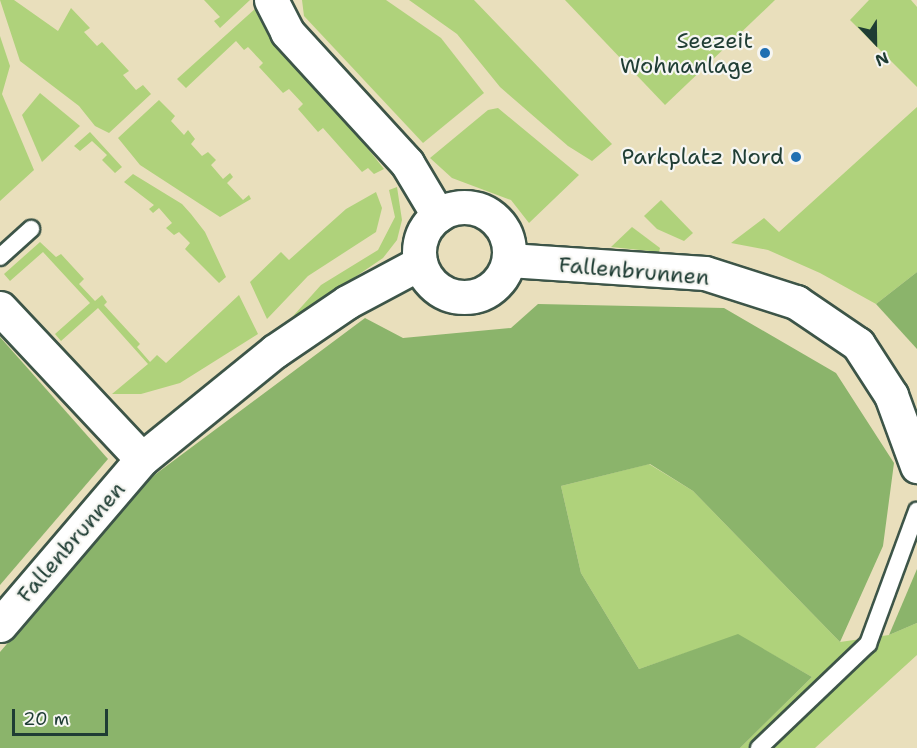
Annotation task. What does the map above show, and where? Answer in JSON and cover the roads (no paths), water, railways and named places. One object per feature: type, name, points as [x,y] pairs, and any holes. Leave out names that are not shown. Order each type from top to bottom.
[{"type":"street","points":[[271,0],[287,32],[406,163],[438,215]]},
{"type":"street","points":[[472,207],[488,214],[501,226],[509,242],[509,260],[503,276],[491,289],[475,297],[457,297],[440,291],[427,279],[420,263],[420,245],[426,228],[438,215],[454,208],[472,207]]},
{"type":"street","name":"Fallenbrunnen","points":[[509,260],[705,273],[796,302],[858,344],[891,395],[917,466]]},
{"type":"street","name":"Fallenbrunnen","points":[[0,625],[142,459],[274,351],[347,302],[420,263]]},
{"type":"street","name":"Fallenbrunnen","points":[[0,308],[142,459]]},
{"type":"lane","points":[[0,257],[31,229]]},
{"type":"lane","points":[[759,748],[868,644],[917,511]]},
{"type":"place","name":"Seezeit Wohnanlage","points":[[765,53]]},
{"type":"place","name":"Parkplatz Nord","points":[[796,157]]}]
